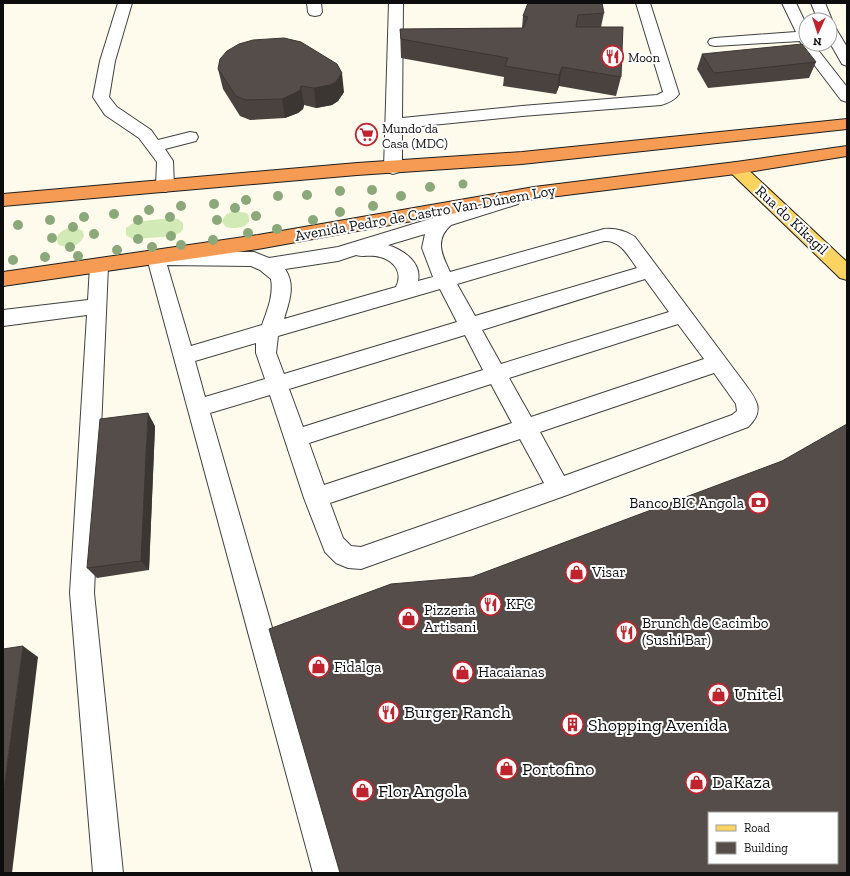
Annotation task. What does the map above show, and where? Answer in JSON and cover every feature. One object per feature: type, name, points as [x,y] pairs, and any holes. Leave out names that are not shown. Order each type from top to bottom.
[{"type":"highway","points":[[3,200],[522,158],[847,124]]},
{"type":"highway","name":"Avenida Pedro de Castro Van-Dúnem Loy","points":[[3,279],[266,241],[534,193],[736,168],[847,151]]},
{"type":"main road","name":"Rua do Kikagil","points":[[736,168],[847,273]]},
{"type":"street","points":[[125,3],[110,49],[102,80],[101,96],[111,112],[145,134],[165,161],[165,186]]},
{"type":"street","points":[[393,168],[396,3]]},
{"type":"street","points":[[393,124],[522,111],[661,100],[671,94],[644,3]]},
{"type":"street","points":[[789,3],[798,22]]},
{"type":"street","points":[[715,42],[798,39]]},
{"type":"street","points":[[838,40],[847,61]]},
{"type":"street","points":[[813,52],[847,97]]},
{"type":"street","points":[[154,146],[190,137]]},
{"type":"street","points":[[338,254],[534,193]]},
{"type":"street","points":[[447,219],[440,224],[434,233],[431,251],[445,281],[559,488]]},
{"type":"street","points":[[183,356],[270,332],[604,235],[610,235],[624,238],[628,242],[718,362],[748,407],[744,418],[740,421],[559,488],[361,558],[353,559],[344,556],[333,544],[265,347],[270,332],[282,290],[281,280],[276,271],[254,259],[156,258],[183,356],[328,873]]},
{"type":"street","points":[[267,265],[368,248],[382,249],[394,255],[403,263],[409,275],[408,282],[403,293]]},
{"type":"street","points":[[99,266],[82,594],[108,873]]},
{"type":"street","points":[[198,408],[650,271]]},
{"type":"street","points":[[3,318],[97,306]]},
{"type":"street","points":[[296,438],[682,315]]},
{"type":"street","points":[[316,498],[718,362]]},
{"type":"green space","points":[[236,211],[247,213],[249,222],[239,228],[226,227],[222,222],[224,217],[229,213]]},
{"type":"green space","points":[[171,218],[178,219],[183,223],[183,229],[181,232],[173,236],[132,239],[126,235],[126,228],[135,222]]},
{"type":"green space","points":[[68,228],[76,228],[83,231],[84,236],[80,242],[74,246],[67,247],[59,245],[57,242],[58,235]]},
{"type":"building","points":[[528,3],[602,3],[604,13],[578,15],[576,27],[623,27],[621,77],[562,67],[559,75],[505,66],[508,58],[401,39],[400,29],[523,28],[528,17],[523,16]]},
{"type":"building","points":[[284,38],[301,42],[337,64],[342,73],[336,82],[330,85],[314,88],[301,86],[300,90],[282,99],[246,100],[236,96],[218,69],[220,59],[227,51],[239,44],[253,40]]},
{"type":"building","points":[[798,44],[798,52],[808,52],[816,62],[714,73],[702,54]]},
{"type":"building","points":[[148,413],[141,561],[87,568],[100,419]]},
{"type":"building","name":"Shopping Avenida","points":[[847,424],[847,873],[340,873],[269,629],[391,584],[472,577],[782,461]]},
{"type":"building","points":[[23,646],[3,796],[3,649]]},
{"type":"place","name":"Moon","points":[[613,57]]},
{"type":"place","name":"Mundo da Casa (MDC)","points":[[366,135]]},
{"type":"place","name":"Banco BIC Angola","points":[[759,503]]},
{"type":"place","name":"Visar","points":[[576,572]]},
{"type":"place","name":"KFC","points":[[491,604]]},
{"type":"place","name":"Pizzeria Artisani","points":[[408,619]]},
{"type":"place","name":"Brunch de Cacimbo (Sushi Bar)","points":[[626,632]]},
{"type":"place","name":"Fidalga","points":[[318,667]]},
{"type":"place","name":"Hacaianas","points":[[462,672]]},
{"type":"place","name":"Unitel","points":[[718,694]]},
{"type":"place","name":"Burger Ranch","points":[[389,712]]},
{"type":"place","name":"Shopping Avenida","points":[[573,725]]},
{"type":"place","name":"Portofino","points":[[507,769]]},
{"type":"place","name":"DaKaza","points":[[697,782]]},
{"type":"place","name":"Flor Angola","points":[[362,791]]}]
